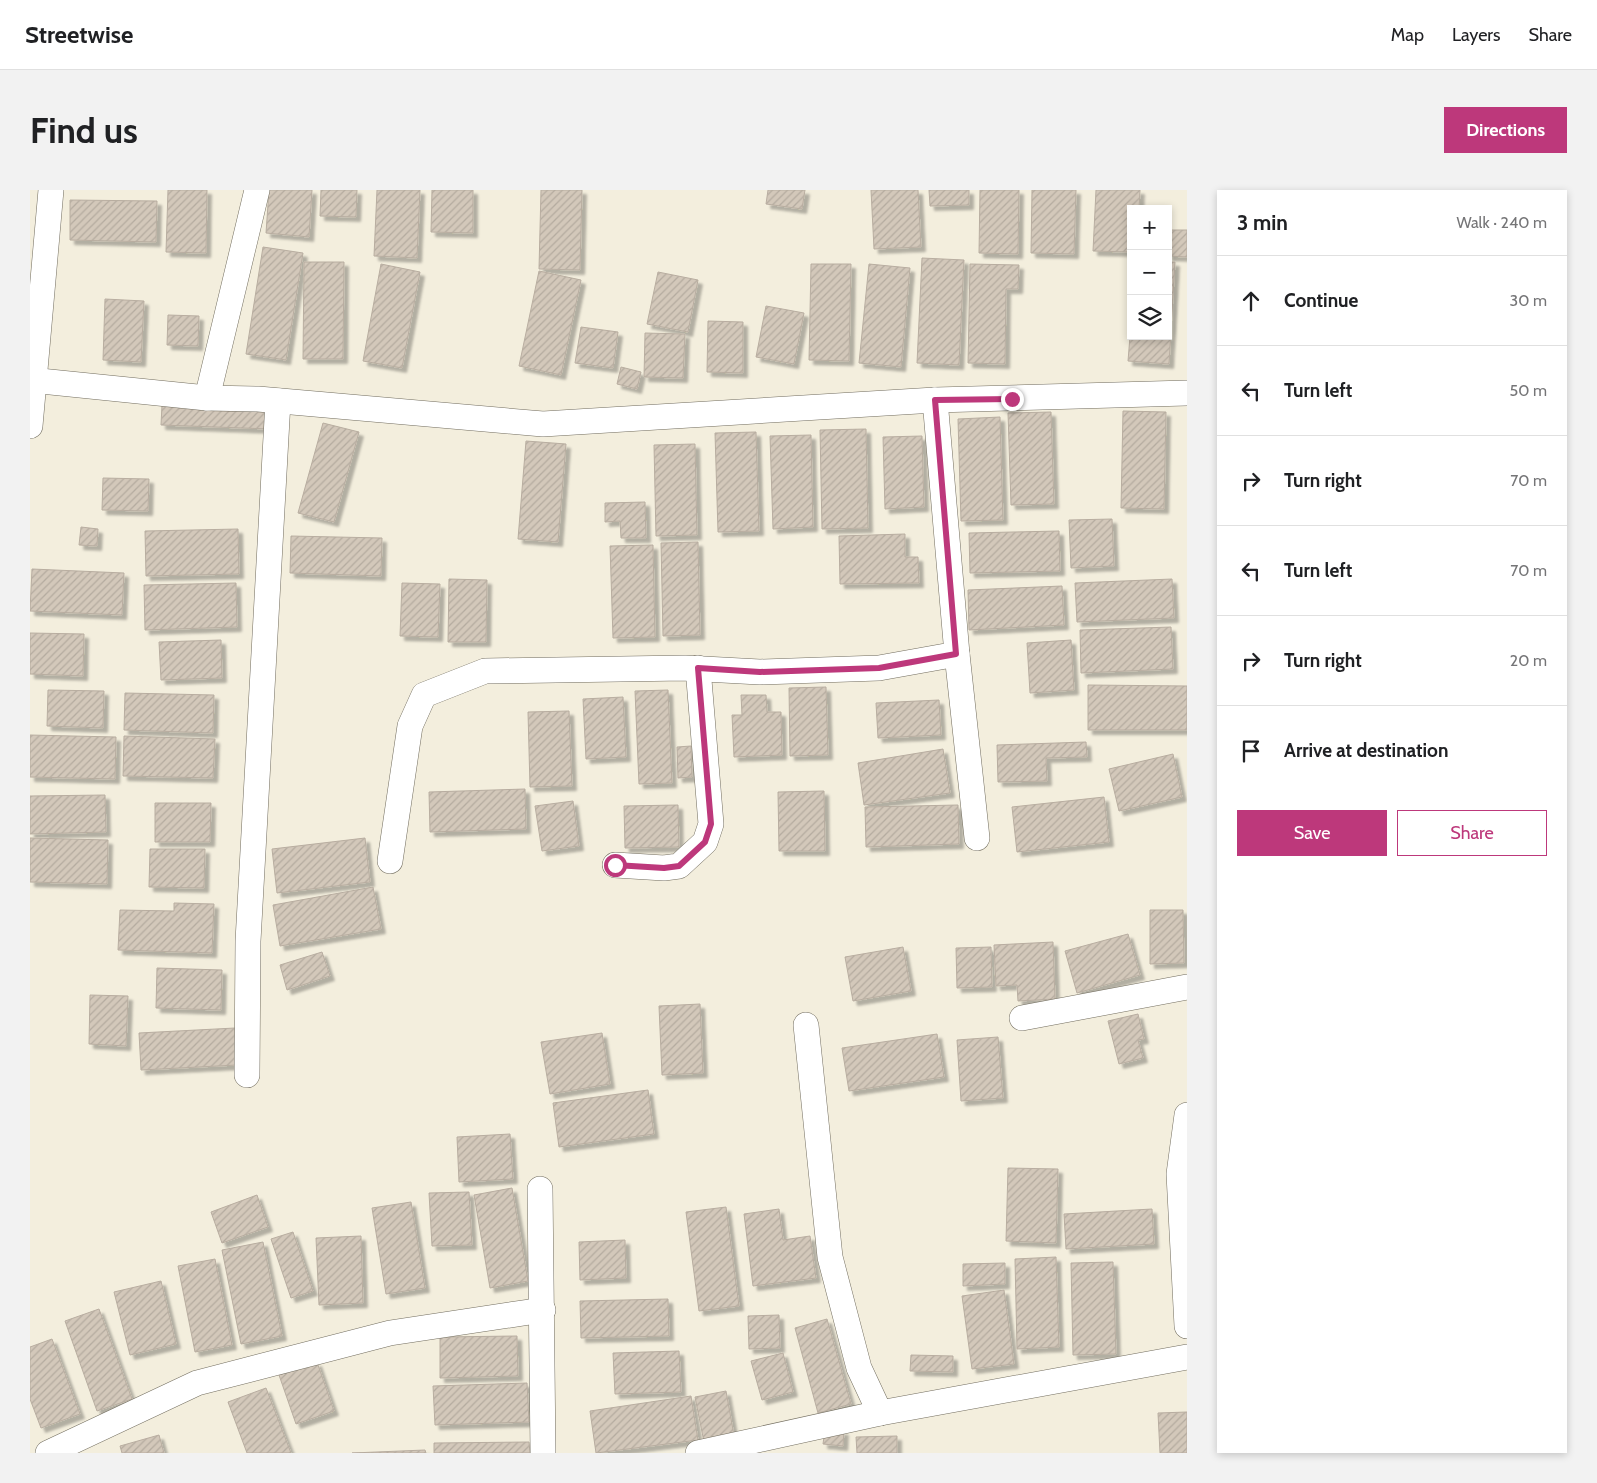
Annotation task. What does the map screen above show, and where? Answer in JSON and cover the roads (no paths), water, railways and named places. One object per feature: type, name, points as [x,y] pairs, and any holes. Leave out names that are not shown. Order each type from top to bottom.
[{"type":"street","points":[[30,426],[32,380],[51,190]]},
{"type":"street","points":[[207,398],[257,190]]},
{"type":"street","points":[[32,380],[207,398],[278,401],[543,424],[935,400],[1187,392]]},
{"type":"street","points":[[935,400],[956,654],[977,838]]},
{"type":"street","points":[[247,1074],[248,941],[278,401]]},
{"type":"street","points":[[390,861],[410,726],[424,696],[486,671],[698,668],[760,672],[879,668],[956,654]]},
{"type":"street","points":[[615,865],[656,868],[679,866],[705,842],[711,824],[698,668]]},
{"type":"street","points":[[1022,1018],[1187,987]]},
{"type":"street","points":[[806,1025],[830,1257],[859,1368],[880,1413]]},
{"type":"street","points":[[1187,1114],[1179,1174],[1187,1326]]},
{"type":"street","points":[[540,1189],[544,1453]]},
{"type":"street","points":[[48,1453],[196,1383],[390,1333],[543,1310]]},
{"type":"street","points":[[698,1453],[880,1413],[1187,1357]]}]
